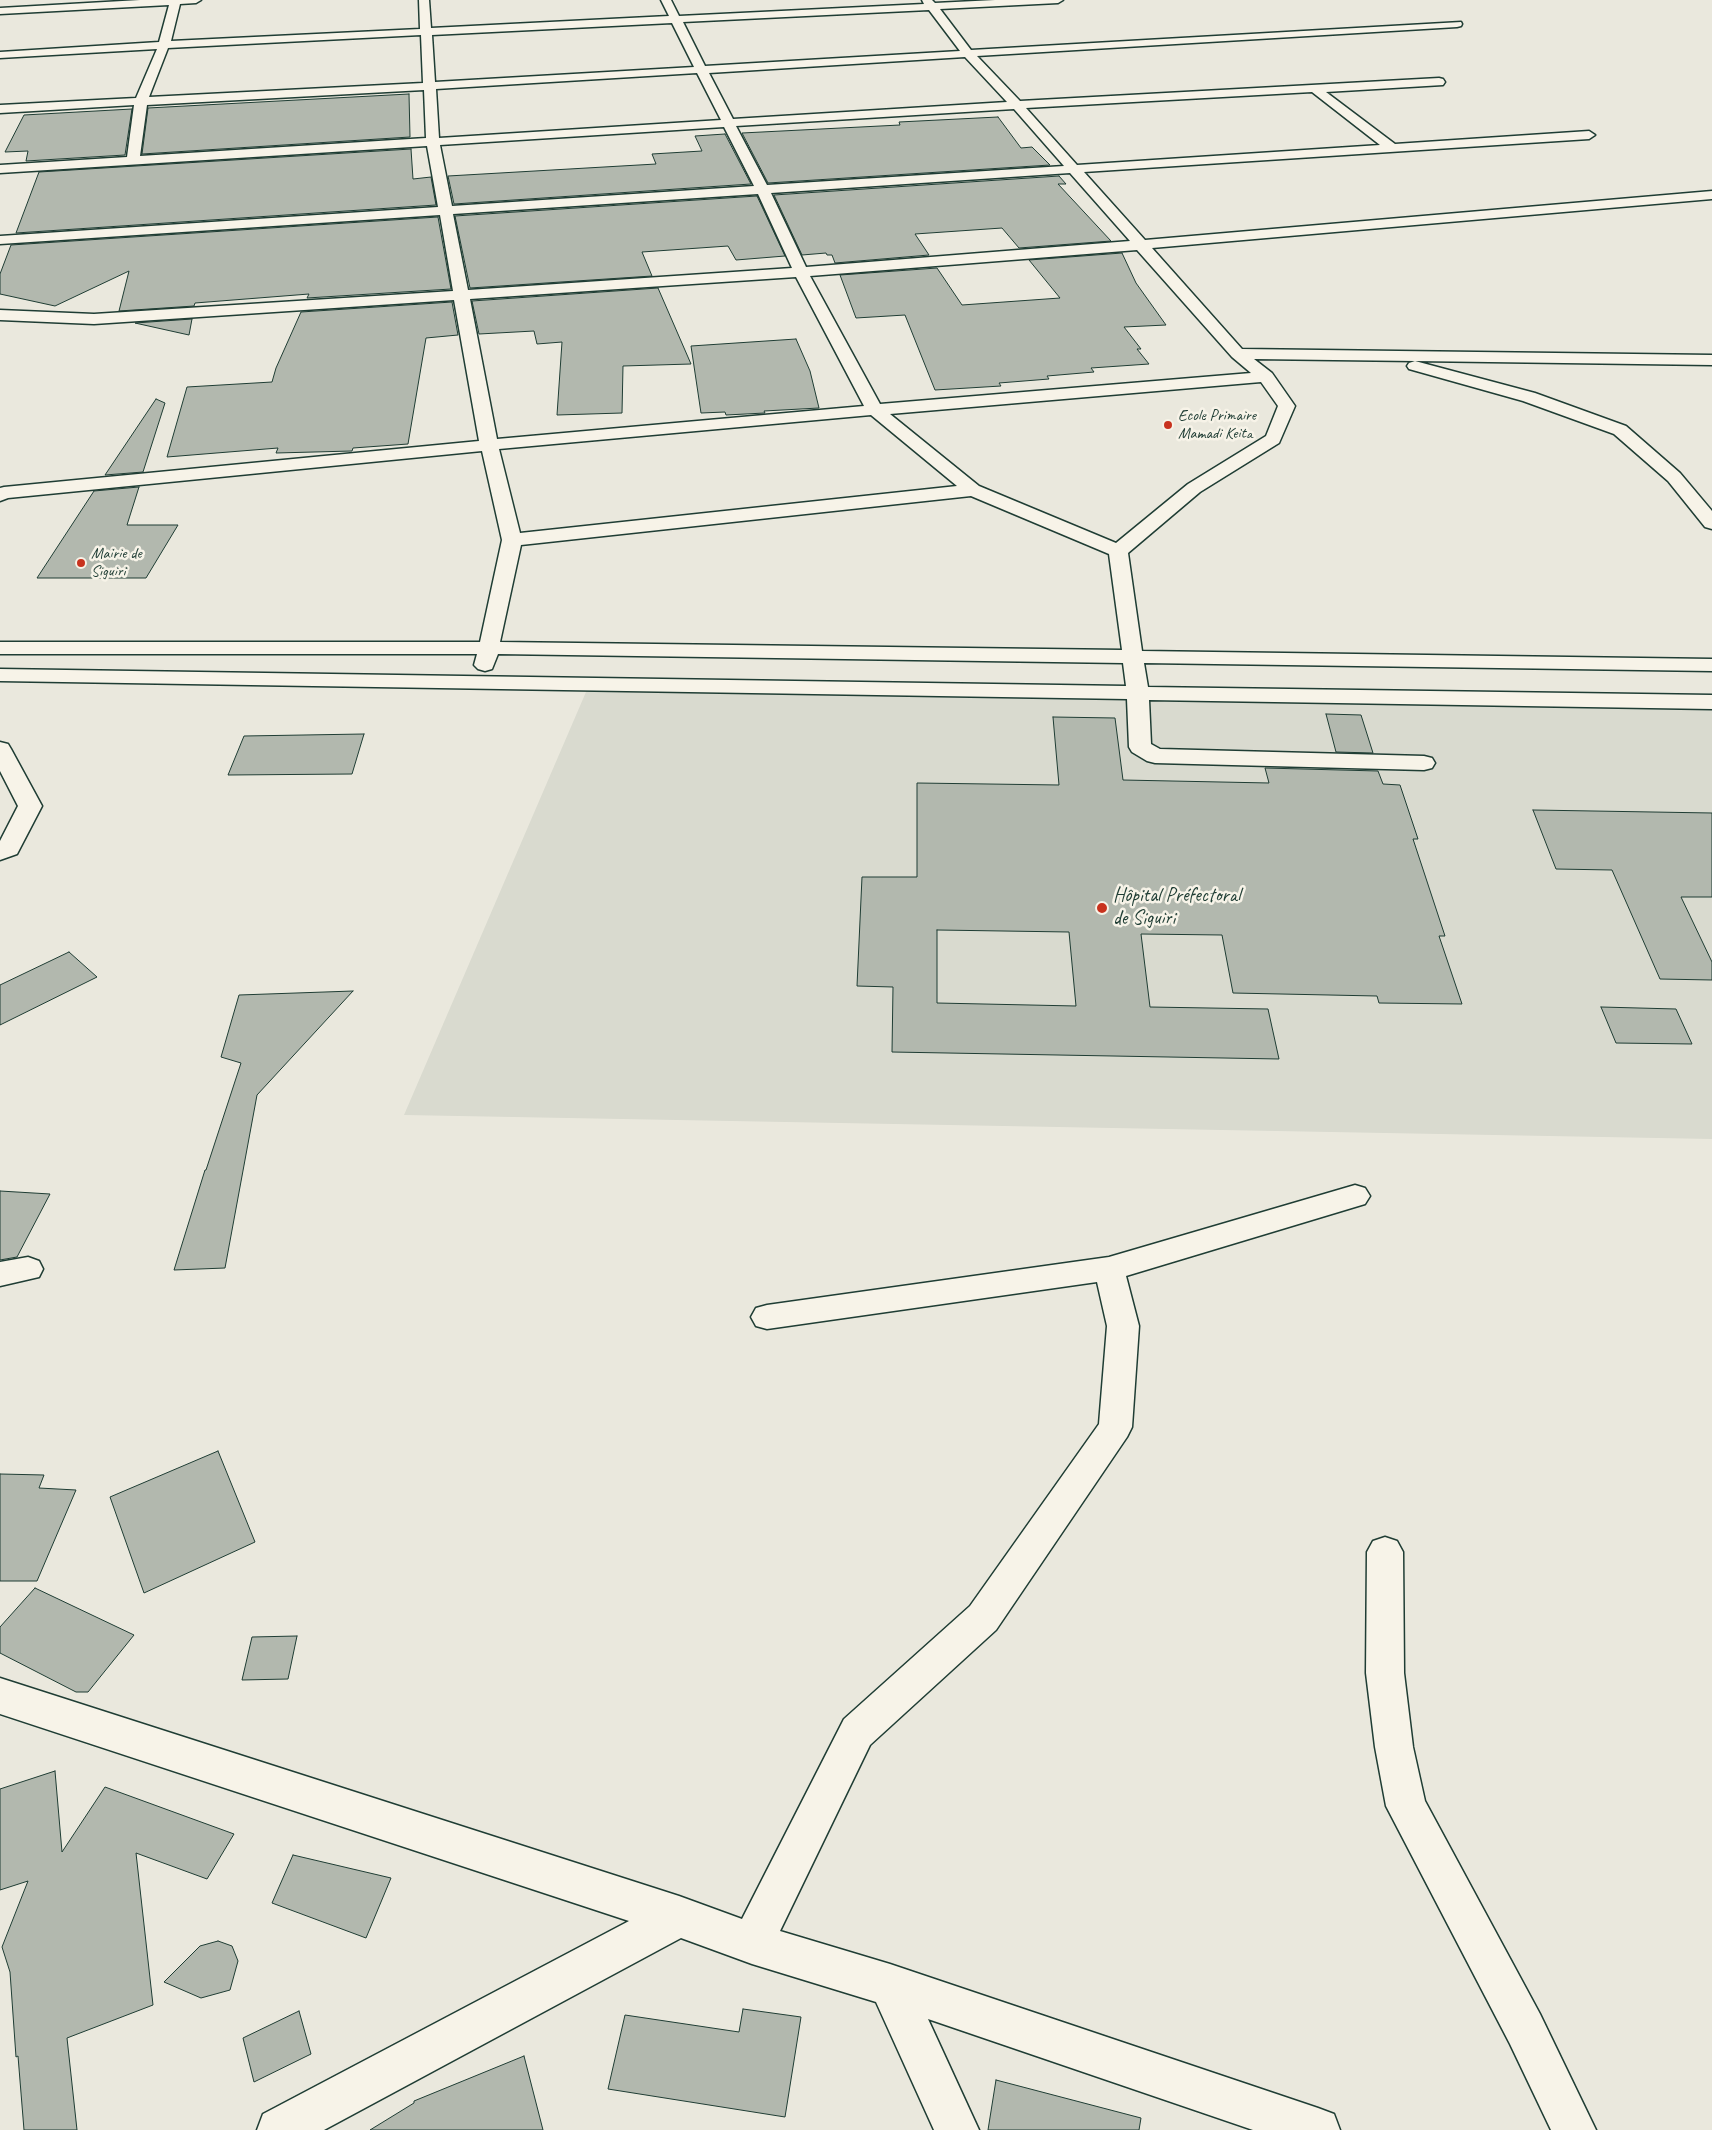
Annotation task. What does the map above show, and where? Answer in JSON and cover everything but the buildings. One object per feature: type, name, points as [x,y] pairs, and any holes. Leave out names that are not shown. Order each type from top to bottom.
[{"type":"street","points":[[133,160],[141,101],[164,45],[176,0]]},
{"type":"street","points":[[0,11],[196,0]]},
{"type":"street","points":[[424,0],[433,142],[488,445],[512,540],[490,648],[480,683]]},
{"type":"street","points":[[666,0],[762,189],[801,272],[875,410],[973,490],[1118,551]]},
{"type":"street","points":[[0,55],[675,20],[929,3],[1058,0]]},
{"type":"street","points":[[929,3],[967,52],[1238,354],[1266,377],[1287,406],[1273,439],[1194,488],[1118,551]]},
{"type":"street","points":[[0,109],[429,86],[967,52],[1457,24]]},
{"type":"street","points":[[0,170],[727,123],[1439,82]]},
{"type":"street","points":[[1314,88],[1391,147]]},
{"type":"street","points":[[0,240],[1589,135]]},
{"type":"street","points":[[0,315],[94,319],[462,296],[1140,245],[1712,195]]},
{"type":"street","points":[[1238,354],[1712,360]]},
{"type":"street","points":[[1378,356],[1529,397],[1620,430],[1674,477],[1712,523]]},
{"type":"street","points":[[0,495],[4,493],[488,445],[1266,377]]},
{"type":"street","points":[[512,540],[973,490]]},
{"type":"street","points":[[1118,551],[1138,693],[1140,747],[1155,756],[1424,763]]},
{"type":"street","points":[[0,648],[490,648],[1712,665]]},
{"type":"street","points":[[2,677],[1712,702]]},
{"type":"street","points":[[0,749],[30,806],[8,849],[0,853]]},
{"type":"street","points":[[768,1317],[1109,1269],[1355,1196]]},
{"type":"street","points":[[752,1943],[857,1732],[983,1618],[1116,1428],[1123,1326],[1109,1269]]},
{"type":"street","points":[[1385,1552],[1385,1673],[1394,1746],[1406,1806],[1525,2030],[1574,2130]]},
{"type":"street","points":[[0,1696],[679,1917],[752,1943],[890,1984],[1318,2130]]},
{"type":"street","points":[[279,2130],[679,1917]]},
{"type":"street","points":[[890,1984],[957,2130]]},
{"type":"shaded area","name":"Hôpital Préfectoral de Siguiri","points":[[589,685],[1712,702],[1712,1139],[404,1115]]},
{"type":"place","name":"Ecole Primaire Mamadi Keita","points":[[1168,425]]},
{"type":"place","name":"Mairie de Siguiri","points":[[81,563]]},
{"type":"place","name":"Hôpital Préfectoral de Siguiri","points":[[1102,908]]}]
